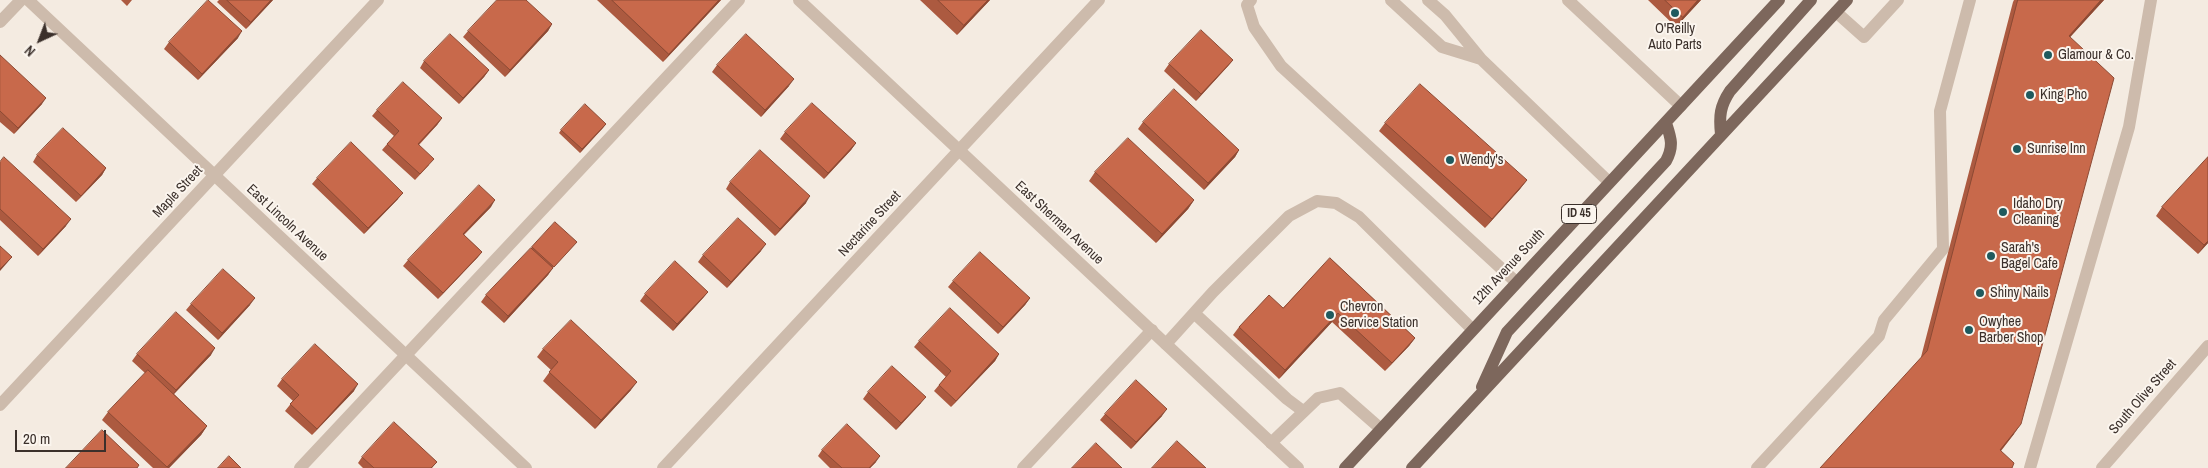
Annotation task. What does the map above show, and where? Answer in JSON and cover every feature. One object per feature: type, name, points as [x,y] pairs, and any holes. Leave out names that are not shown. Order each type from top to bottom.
[{"type":"main road","name":"12th Avenue South","points":[[1345,468],[1779,0]]},
{"type":"main road","points":[[1721,134],[1719,116],[1722,104],[1730,91],[1811,0]]},
{"type":"main road","points":[[1412,468],[1847,0]]},
{"type":"main road","points":[[1477,398],[1506,332],[1666,161],[1671,151],[1672,140],[1666,123]]},
{"type":"street","points":[[0,22],[21,0]]},
{"type":"street","name":"East Lincoln Avenue","points":[[28,0],[526,468]]},
{"type":"street","name":"Maple Street","points":[[0,405],[378,0]]},
{"type":"street","points":[[300,468],[739,0]]},
{"type":"street","name":"East Sherman Avenue","points":[[799,0],[1298,468]]},
{"type":"street","name":"Nectarine Street","points":[[663,468],[1099,0]]},
{"type":"street","points":[[1251,0],[1247,5],[1254,27],[1281,66],[1516,282]]},
{"type":"street","points":[[1391,0],[1442,47],[1481,59]]},
{"type":"street","points":[[1428,0],[1445,15],[1481,59],[1609,182]]},
{"type":"street","points":[[1568,0],[1680,106]]},
{"type":"street","points":[[1836,12],[1864,37],[1898,0]]},
{"type":"street","points":[[1757,468],[1879,336],[1884,320],[1943,248],[1940,111],[1970,0]]},
{"type":"street","points":[[2030,468],[2129,127],[2150,0]]},
{"type":"street","points":[[1166,344],[1289,216],[1317,201],[1336,204],[1359,217],[1472,329]]},
{"type":"street","points":[[1194,313],[1287,399],[1303,411]]},
{"type":"street","points":[[1023,468],[1152,330]]},
{"type":"street","name":"South Olive Street","points":[[2102,468],[2208,346]]},
{"type":"street","points":[[1271,442],[1318,398],[1340,394],[1381,428]]},
{"type":"building","points":[[208,0],[242,31],[202,74],[169,42]]},
{"type":"building","points":[[227,0],[271,0],[251,22]]},
{"type":"building","points":[[497,0],[526,0],[552,24],[510,70],[468,31]]},
{"type":"building","points":[[612,0],[719,0],[669,54]]},
{"type":"building","points":[[938,0],[988,0],[964,25]]},
{"type":"building","points":[[1665,0],[1698,0],[1683,17]]},
{"type":"building","points":[[2018,0],[2101,0],[2069,36],[2114,78],[2021,424],[2000,450],[2014,463],[2012,468],[1820,468],[1927,351]]},
{"type":"building","points":[[1201,30],[1233,60],[1201,94],[1169,64]]},
{"type":"building","points":[[450,34],[489,70],[463,98],[424,61]]},
{"type":"building","points":[[746,34],[794,79],[765,110],[717,65]]},
{"type":"building","points":[[0,55],[46,98],[18,128],[0,111]]},
{"type":"building","points":[[403,82],[442,118],[418,144],[434,159],[420,174],[387,144],[399,131],[377,110]]},
{"type":"building","name":"Wendy's","points":[[1420,84],[1527,180],[1492,219],[1385,123]]},
{"type":"building","points":[[1174,89],[1239,150],[1208,183],[1143,122]]},
{"type":"building","points":[[812,103],[856,143],[828,173],[785,132]]},
{"type":"building","points":[[585,104],[606,124],[582,149],[561,130]]},
{"type":"building","points":[[63,128],[106,168],[81,196],[37,155]]},
{"type":"building","points":[[1128,138],[1194,200],[1162,234],[1095,172]]},
{"type":"building","points":[[351,142],[403,193],[368,228],[317,178]]},
{"type":"building","points":[[760,150],[810,196],[780,229],[730,182]]},
{"type":"building","points":[[4,157],[71,219],[43,249],[0,209],[0,162]]},
{"type":"building","points":[[2208,157],[2208,241],[2204,245],[2162,207]]},
{"type":"building","points":[[479,185],[495,200],[463,234],[482,252],[443,293],[408,260]]},
{"type":"building","points":[[738,218],[766,244],[731,282],[703,255]]},
{"type":"building","points":[[555,222],[577,242],[554,267],[532,247]]},
{"type":"building","points":[[0,246],[12,257],[0,269]]},
{"type":"building","points":[[531,248],[553,268],[508,316],[486,295]]},
{"type":"building","points":[[980,252],[1030,298],[1003,327],[953,281]]},
{"type":"building","points":[[1330,258],[1415,338],[1392,363],[1338,313],[1285,370],[1239,327],[1269,295],[1283,308]]},
{"type":"building","points":[[675,261],[708,292],[677,324],[645,294]]},
{"type":"building","points":[[223,269],[255,298],[222,333],[191,304]]},
{"type":"building","points":[[950,308],[999,354],[956,401],[939,385],[951,371],[919,341]]},
{"type":"building","points":[[176,312],[215,348],[176,390],[137,354]]},
{"type":"building","points":[[571,320],[637,382],[601,420],[549,372],[558,362],[543,349]]},
{"type":"building","points":[[315,344],[358,384],[317,429],[290,404],[299,395],[282,379]]},
{"type":"building","points":[[892,366],[926,397],[901,423],[868,392]]},
{"type":"building","points":[[148,370],[207,426],[167,467],[108,412]]},
{"type":"building","points":[[1136,380],[1167,409],[1136,442],[1105,414]]},
{"type":"building","points":[[394,422],[437,462],[431,468],[374,468],[362,457]]},
{"type":"building","points":[[847,424],[880,456],[869,468],[842,468],[822,450]]},
{"type":"building","points":[[102,430],[139,465],[137,468],[66,468]]},
{"type":"building","points":[[1177,441],[1206,468],[1152,468]]},
{"type":"building","points":[[1096,443],[1122,468],[1072,468]]},
{"type":"building","points":[[229,456],[241,468],[218,468]]},
{"type":"place","name":"O'Reilly Auto Parts","points":[[1675,13]]},
{"type":"place","name":"Glamour & Co.","points":[[2048,55]]},
{"type":"place","name":"King Pho","points":[[2030,95]]},
{"type":"place","name":"Sunrise Inn","points":[[2017,149]]},
{"type":"place","name":"Wendy's","points":[[1450,160]]},
{"type":"place","name":"Idaho Dry Cleaning","points":[[2003,212]]},
{"type":"place","name":"Sarah's Bagel Cafe","points":[[1991,256]]},
{"type":"place","name":"Shiny Nails","points":[[1980,293]]},
{"type":"place","name":"Chevron Service Station","points":[[1330,315]]},
{"type":"place","name":"Owyhee Barber Shop","points":[[1969,330]]}]
